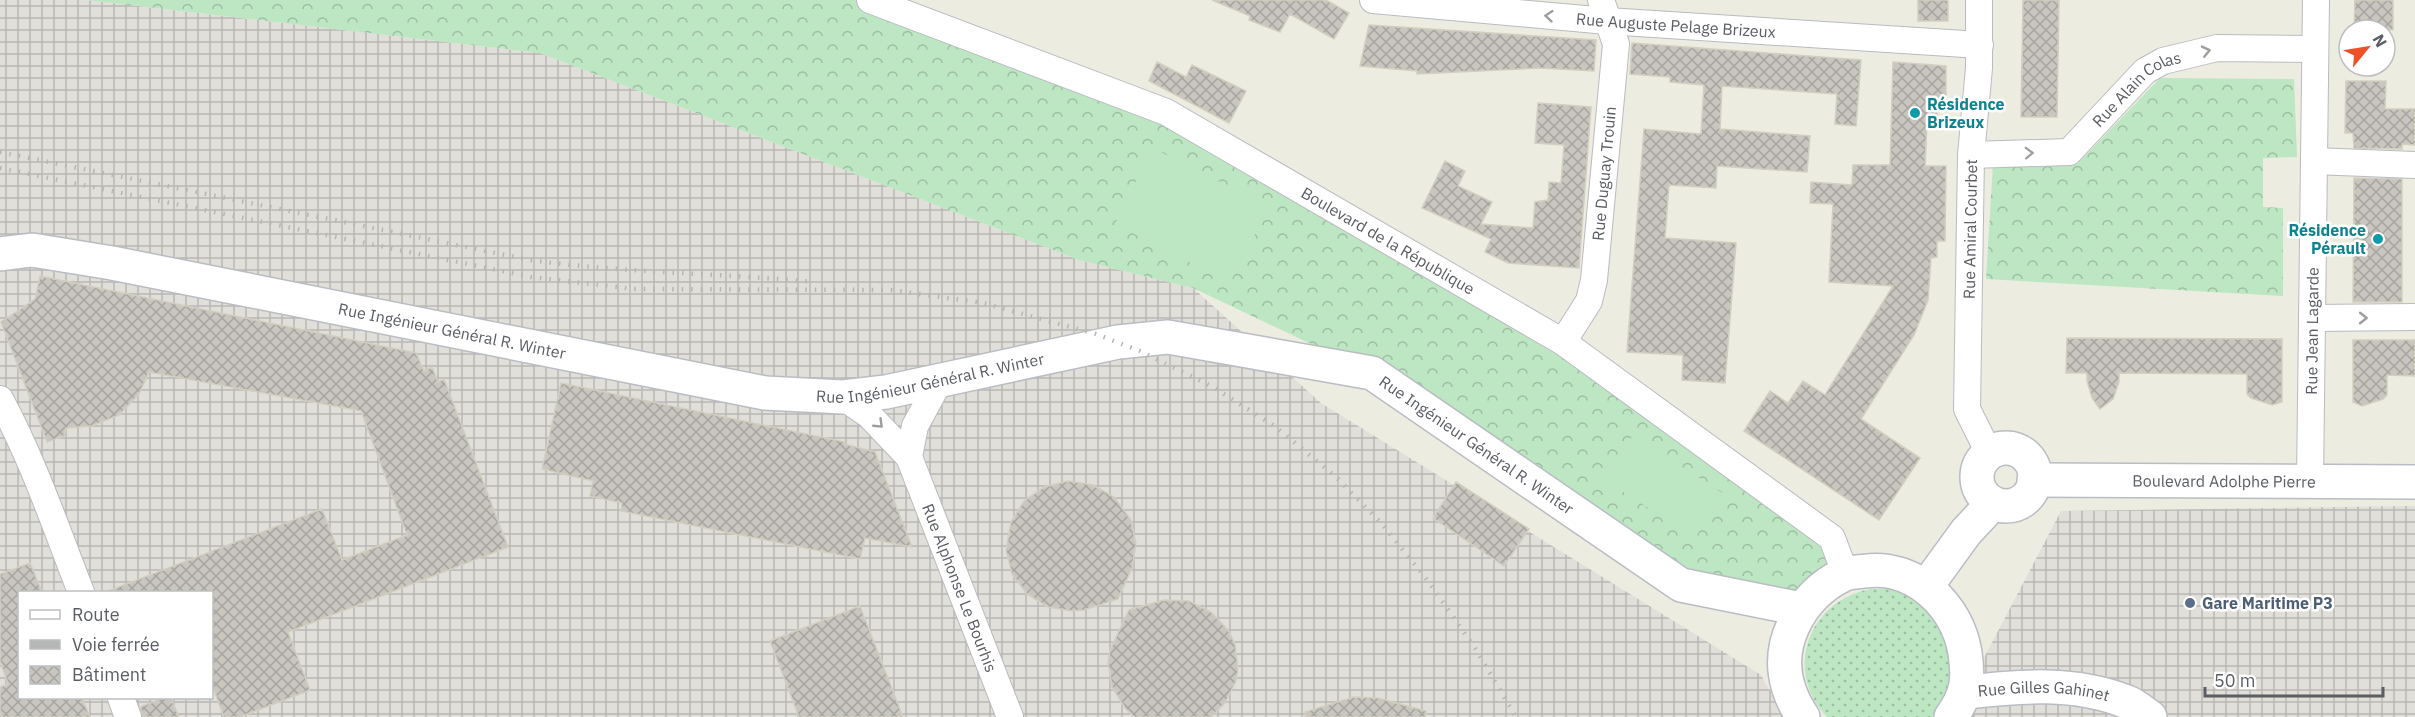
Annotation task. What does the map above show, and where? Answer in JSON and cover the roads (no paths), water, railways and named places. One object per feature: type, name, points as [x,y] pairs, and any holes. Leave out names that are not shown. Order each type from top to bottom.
[{"type":"street","name":"Boulevard de la République","points":[[870,0],[1166,112],[1563,342],[1832,538],[1845,573]]},
{"type":"street","name":"Rue Auguste Pelage Brizeux","points":[[1373,0],[1604,10],[1980,45]]},
{"type":"street","name":"Rue Amiral Courbet","points":[[1979,0],[1980,45],[1971,155],[1967,409],[1989,453]]},
{"type":"street","name":"Rue Jean Lagarde","points":[[2310,482],[2316,0]]},
{"type":"street","name":"Rue Duguay Trouin","points":[[1563,342],[1589,301],[1594,280],[1616,44],[1604,10]]},
{"type":"street","name":"Rue Alain Colas","points":[[1971,155],[2069,152],[2145,71],[2163,61],[2217,48],[2315,49]]},
{"type":"street","points":[[2314,161],[2415,165]]},
{"type":"street","name":"Rue Ingénieur Général R. Winter","points":[[0,254],[32,250],[100,261],[765,393],[843,397],[885,392],[1118,342],[1168,337],[1372,373],[1681,585],[1801,609]]},
{"type":"street","points":[[2312,318],[2415,317]]},
{"type":"street","points":[[909,457],[915,426],[940,380]]},
{"type":"street","name":"Rue Alphonse Le Bourhis","points":[[843,397],[869,415],[909,457],[1011,717]]},
{"type":"street","points":[[0,399],[12,420],[81,591]]},
{"type":"street","points":[[2004,448],[2020,452],[2031,464],[2034,480],[2029,494],[2016,504],[1993,503],[1981,493],[1977,478],[1979,464],[1989,453],[2004,448]]},
{"type":"street","name":"Boulevard Adolphe Pierre","points":[[2034,480],[2415,482]]},
{"type":"street","points":[[1926,587],[1966,531],[1993,503]]},
{"type":"street","points":[[1803,717],[1794,703],[1784,672],[1785,653],[1791,631],[1801,609],[1823,587],[1845,573],[1871,570],[1890,572],[1913,579],[1926,587],[1948,609],[1963,639],[1967,662],[1958,704]]},
{"type":"street","name":"Rue Gilles Gahinet","points":[[1958,704],[2019,686],[2059,686],[2096,692],[2129,702],[2150,717]]},
{"type":"street","points":[[120,699],[128,717]]},
{"type":"railway","points":[[0,152],[530,260],[601,268],[813,282]]},
{"type":"railway","points":[[0,168],[531,277],[634,289],[891,290],[983,303],[1096,334],[1140,351],[1213,387],[1276,427],[1337,478],[1381,523],[1428,581],[1475,648],[1516,717]]},
{"type":"place","name":"Résidence Brizeux","points":[[1915,113]]},
{"type":"place","name":"Résidence Pérault","points":[[2378,239]]},
{"type":"place","name":"Gare Maritime P3","points":[[2190,603]]}]
